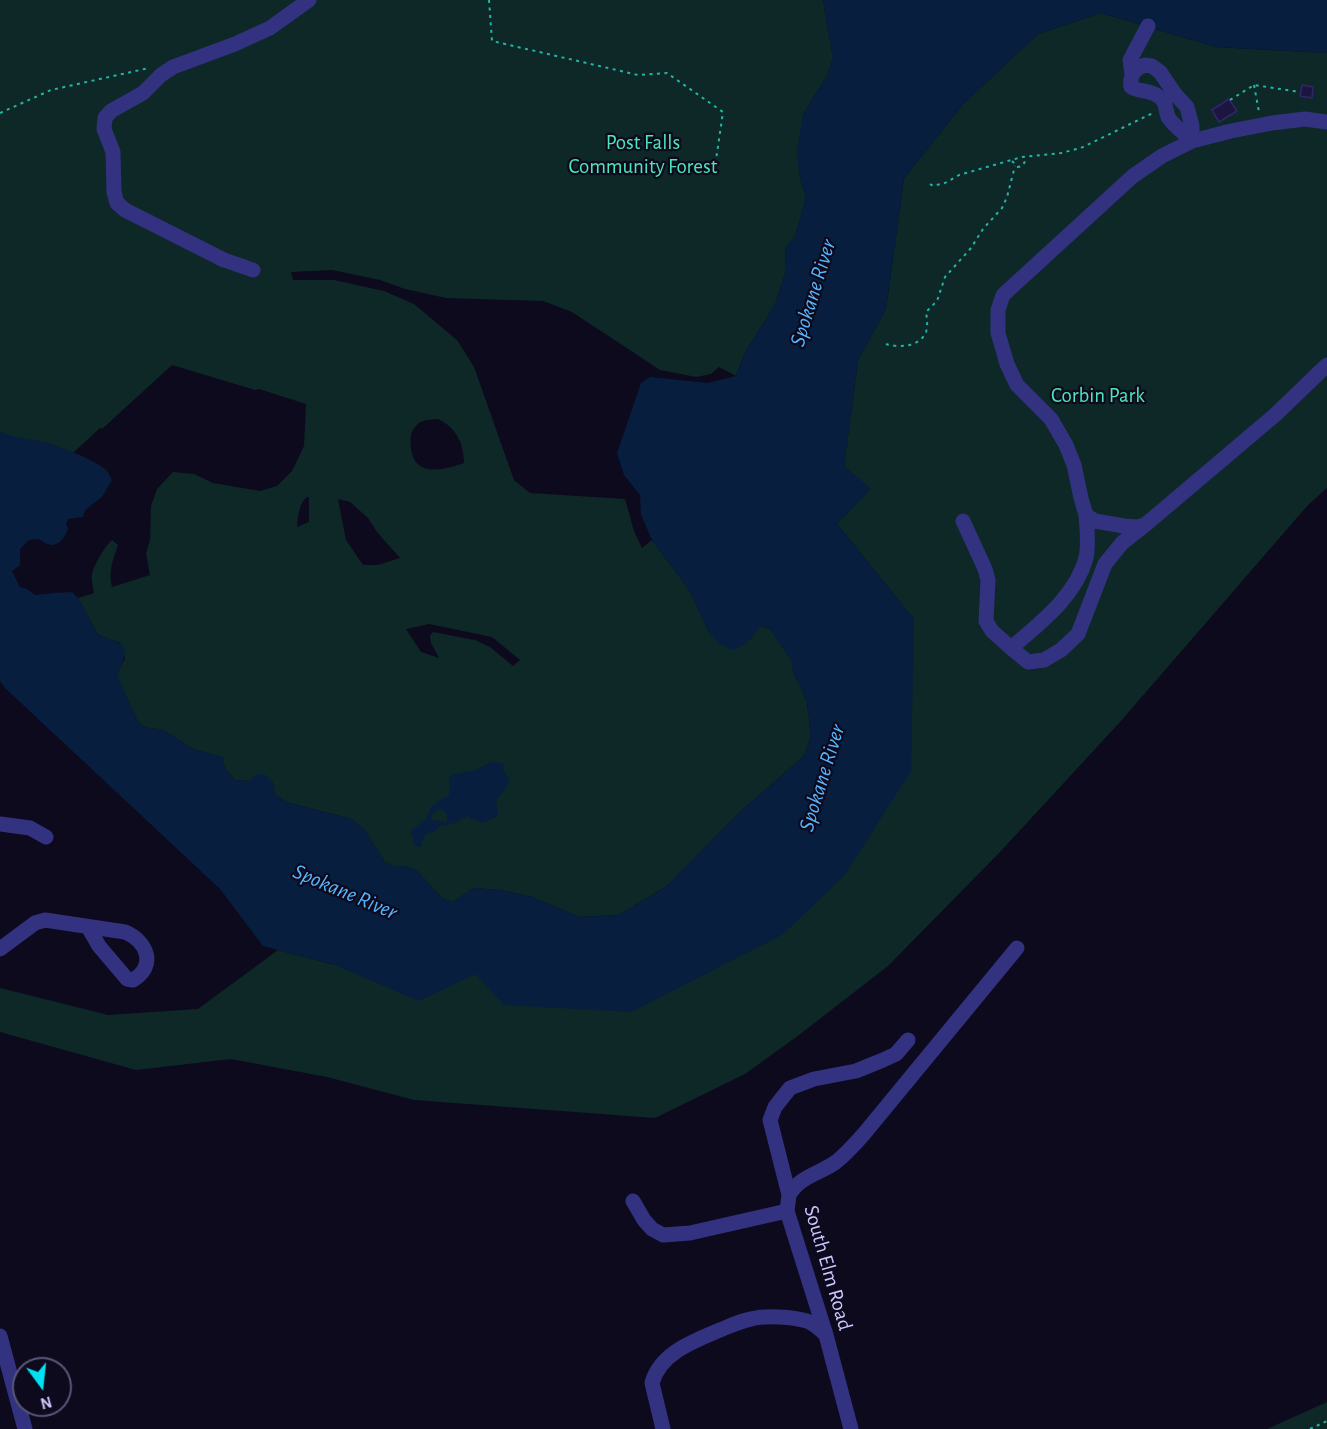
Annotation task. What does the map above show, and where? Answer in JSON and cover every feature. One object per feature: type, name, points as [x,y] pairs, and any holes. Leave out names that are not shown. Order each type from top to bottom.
[{"type":"street","points":[[252,270],[224,260],[125,210],[117,202],[114,192],[112,152],[104,129],[105,118],[111,111],[142,93],[173,67],[270,28],[309,0]]},
{"type":"street","points":[[1132,75],[1130,60],[1148,26]]},
{"type":"street","points":[[1168,100],[1160,72],[1152,66],[1138,67],[1130,80],[1131,87],[1156,94],[1168,100],[1187,107],[1192,126],[1192,141]]},
{"type":"street","points":[[1011,648],[1066,596],[1082,569],[1088,538],[1086,515],[1074,465],[1066,445],[1051,419],[1017,385],[1007,364],[998,333],[998,310],[1003,295],[1133,176],[1162,156],[1192,141],[1231,131],[1305,119],[1327,122]]},
{"type":"street","points":[[963,521],[988,580],[986,621],[992,631],[1028,662],[1044,660],[1061,650],[1078,634],[1105,564],[1122,543],[1275,415],[1327,365]]},
{"type":"street","points":[[1086,515],[1095,522],[1137,527],[1145,525]]},
{"type":"street","points":[[0,824],[30,828],[46,837]]},
{"type":"street","points":[[0,949],[35,923],[45,920],[88,927]]},
{"type":"street","points":[[789,1195],[794,1186],[802,1180],[834,1163],[847,1153],[1017,948]]},
{"type":"street","name":"South Elm Road","points":[[851,1429],[826,1335],[787,1211],[789,1195],[770,1120],[775,1107],[789,1088],[814,1079],[856,1071],[896,1054],[908,1040]]},
{"type":"street","points":[[633,1202],[652,1229],[663,1235],[690,1233],[787,1211]]},
{"type":"street","points":[[663,1429],[652,1383],[654,1375],[664,1361],[681,1348],[753,1318],[790,1318],[808,1322],[818,1327],[826,1335]]},
{"type":"street","points":[[0,1336],[25,1429]]},
{"type":"path","points":[[489,0],[492,40],[638,75],[667,73],[723,112],[716,160]]},
{"type":"path","points":[[0,113],[51,90],[146,68],[173,67]]},
{"type":"path","points":[[1230,100],[1254,85],[1300,92]]},
{"type":"path","points":[[1254,85],[1261,125]]},
{"type":"path","points":[[930,184],[933,186],[945,183],[959,175],[1026,156],[1061,153],[1081,148],[1168,100]]},
{"type":"path","points":[[1016,166],[1024,163],[1026,156]]},
{"type":"path","points":[[886,344],[910,345],[925,335],[926,312],[937,301],[945,277],[1002,208],[1016,166],[1012,160]]},
{"type":"path","points":[[1310,1429],[1327,1421]]},
{"type":"green space","name":"Post Falls Community Forest","points":[[0,0],[823,0],[833,58],[827,76],[803,115],[799,174],[806,197],[795,237],[785,248],[786,271],[775,305],[745,352],[736,376],[719,367],[711,374],[696,377],[660,370],[572,312],[543,301],[446,298],[332,270],[291,272],[293,280],[334,280],[384,291],[414,304],[457,340],[474,367],[514,480],[530,493],[625,499],[634,531],[642,548],[652,540],[690,591],[709,633],[750,639],[762,626],[770,629],[792,661],[794,673],[807,702],[811,736],[804,756],[742,810],[667,886],[619,915],[579,917],[532,897],[500,890],[474,888],[453,902],[443,899],[417,871],[405,866],[394,867],[385,862],[364,829],[351,819],[286,802],[275,794],[272,781],[235,780],[225,769],[222,757],[193,749],[165,731],[145,727],[138,722],[116,675],[125,658],[120,643],[98,635],[78,598],[94,593],[92,576],[97,561],[112,540],[118,545],[111,571],[112,587],[150,575],[146,553],[150,540],[151,506],[157,489],[173,472],[194,474],[213,483],[260,491],[277,486],[292,471],[304,446],[306,404],[172,365],[73,453],[50,444],[15,438],[0,432]],"holes":[[[438,419],[454,431],[461,443],[464,463],[439,469],[424,468],[418,464],[413,458],[411,436],[416,426],[426,420]],[[309,497],[309,522],[297,527],[302,503]],[[338,499],[350,502],[368,518],[400,558],[378,565],[363,565],[346,540]],[[429,624],[492,637],[520,660],[513,666],[490,647],[475,640],[433,632],[430,636],[431,643],[439,658],[421,652],[406,629]]]},
{"type":"green space","name":"Corbin Park","points":[[1101,13],[1216,47],[1327,53],[1327,488],[1308,505],[1120,722],[1000,852],[888,966],[745,1074],[655,1118],[414,1100],[327,1077],[231,1059],[136,1070],[0,1032],[0,988],[108,1015],[198,1009],[278,950],[335,965],[475,974],[631,1012],[914,619],[837,524],[870,489],[844,466],[858,360],[886,309],[904,178],[963,104],[1038,34]]},
{"type":"green space","points":[[1327,1402],[1327,1429],[1267,1429]]},
{"type":"water","name":"Spokane River","points":[[823,0],[1327,0],[1327,53],[1216,47],[1101,13],[1038,34],[963,104],[904,178],[886,309],[858,360],[844,466],[871,489],[837,524],[914,619],[911,771],[844,876],[782,935],[631,1012],[504,1005],[475,974],[419,1001],[335,965],[263,946],[220,889],[0,681],[0,432],[52,444],[82,456],[104,468],[112,480],[102,497],[85,510],[83,517],[68,519],[66,523],[68,529],[60,542],[52,545],[39,539],[29,540],[20,549],[20,565],[12,571],[20,587],[35,595],[72,592],[78,598],[98,635],[115,641],[124,648],[124,658],[117,675],[138,722],[145,727],[165,731],[193,749],[223,757],[225,769],[235,780],[250,781],[256,774],[264,774],[272,781],[275,794],[286,802],[351,819],[364,829],[385,862],[394,867],[405,866],[417,871],[443,899],[453,902],[474,888],[500,890],[532,897],[579,917],[619,915],[667,886],[742,810],[804,756],[811,736],[807,702],[794,673],[792,661],[770,629],[763,626],[745,644],[733,650],[720,644],[709,633],[690,591],[652,540],[641,515],[640,495],[624,475],[617,453],[641,383],[650,377],[708,383],[736,376],[745,352],[775,305],[786,271],[785,248],[795,237],[806,197],[799,174],[797,149],[803,115],[827,76],[833,58]]},
{"type":"water","points":[[497,762],[504,764],[504,772],[509,779],[508,785],[496,800],[498,813],[496,817],[482,823],[468,816],[427,833],[421,847],[415,845],[412,830],[427,818],[430,808],[449,795],[449,777]],"holes":[[[441,809],[447,814],[447,822],[431,820],[431,816]]]},
{"type":"building","points":[[1302,85],[1313,87],[1312,98],[1300,96]]},
{"type":"building","points":[[1229,99],[1237,111],[1219,122],[1212,110]]}]
